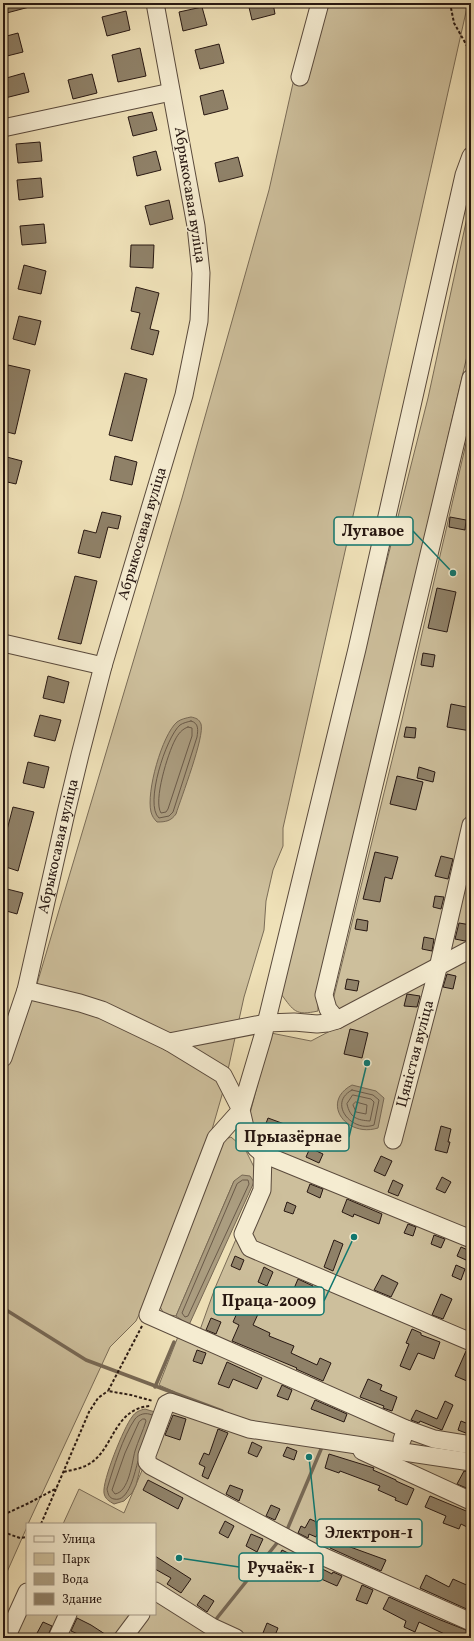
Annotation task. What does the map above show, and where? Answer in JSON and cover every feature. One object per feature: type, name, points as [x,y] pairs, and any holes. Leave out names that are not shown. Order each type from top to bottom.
[{"type":"street","name":"Абрыкосавая вуліца","points":[[3,1058],[26,990],[66,813],[103,666],[184,395],[199,321],[201,297],[198,244],[192,200],[155,3]]},
{"type":"street","points":[[300,77],[320,3]]},
{"type":"street","points":[[3,128],[171,92]]},
{"type":"street","points":[[471,156],[464,175],[355,656],[266,1023],[241,1110],[216,1138],[148,1315],[406,1429],[434,1439],[471,1444]]},
{"type":"street","points":[[337,1020],[328,1010],[324,995],[471,378]]},
{"type":"street","points":[[3,643],[103,666]]},
{"type":"street","name":"Цяністая вуліца","points":[[393,1140],[438,968],[471,825]]},
{"type":"street","points":[[169,1042],[266,1023],[294,1022],[317,1024],[337,1020],[438,968],[471,949]]},
{"type":"street","points":[[26,990],[73,1001],[102,1010],[169,1042],[223,1075],[241,1110],[247,1136],[253,1145],[263,1154],[471,1239]]},
{"type":"street","points":[[223,1075],[238,1074],[254,1065]]},
{"type":"street","points":[[263,1154],[262,1190],[243,1234],[250,1248],[471,1342]]},
{"type":"street","points":[[471,1462],[249,1429],[170,1402],[166,1404],[147,1455],[147,1462],[150,1466],[312,1552],[471,1622]]},
{"type":"street","points":[[398,1451],[406,1429]]},
{"type":"street","points":[[344,1443],[471,1501]]},
{"type":"street","points":[[156,1592],[212,1627],[236,1638]]},
{"type":"street","points":[[6,1638],[26,1594]]},
{"type":"street","points":[[57,1638],[68,1615]]},
{"type":"street","points":[[123,1638],[139,1615]]},
{"type":"path","points":[[450,3],[454,24],[471,53]]},
{"type":"path","points":[[41,1523],[89,1412],[98,1398],[108,1391],[148,1315]]},
{"type":"path","points":[[108,1391],[166,1404]]},
{"type":"path","points":[[64,1472],[88,1465],[100,1454],[123,1418],[140,1407],[166,1404]]},
{"type":"path","points":[[3,1515],[30,1503],[57,1488]]},
{"type":"path","points":[[3,1532],[20,1538],[26,1537]]},
{"type":"green space","points":[[311,3],[468,3],[283,828],[283,846],[273,870],[266,901],[264,930],[244,997],[224,1088],[211,1133],[147,1298],[136,1321],[110,1347],[28,1523],[26,1523],[26,1529],[3,1581],[3,1073],[34,994],[182,498],[269,190]]},
{"type":"green space","points":[[471,199],[471,339],[318,992],[318,1011],[304,1013],[296,1011],[292,1008],[281,994],[349,711],[428,398]]},
{"type":"green space","points":[[471,422],[471,945],[341,1016],[332,1004],[401,724]]},
{"type":"green space","points":[[471,957],[471,1638],[13,1638],[26,1608],[26,1615],[156,1615],[156,1523],[63,1523],[79,1489],[124,1513],[175,1392],[159,1385],[179,1334],[196,1341],[215,1288],[274,1151],[255,1141],[247,1125],[271,1033],[311,1041]]},
{"type":"green space","points":[[231,1137],[245,1149],[258,1175],[254,1182],[234,1181],[176,1316],[164,1314],[158,1303],[223,1140]]},
{"type":"water","points":[[191,717],[196,718],[201,724],[199,741],[192,768],[176,814],[168,821],[157,822],[151,813],[150,803],[156,764],[171,729],[177,722]]},
{"type":"water","points":[[352,1085],[376,1091],[384,1098],[378,1128],[366,1130],[356,1128],[347,1123],[341,1117],[338,1109],[338,1100],[343,1092]]},
{"type":"water","points":[[242,1175],[250,1176],[254,1182],[189,1325],[176,1316],[234,1181]]},
{"type":"water","points":[[145,1409],[155,1412],[136,1485],[132,1493],[124,1501],[114,1504],[106,1498],[104,1493],[106,1477],[128,1423],[135,1414]]},
{"type":"building","points":[[3,3],[32,3],[33,6],[3,14]]},
{"type":"building","points":[[248,3],[273,3],[275,14],[252,20]]},
{"type":"building","points":[[202,7],[207,25],[183,31],[179,12]]},
{"type":"building","points":[[126,11],[130,30],[107,36],[102,17]]},
{"type":"building","points":[[18,33],[23,52],[3,57],[3,37]]},
{"type":"building","points":[[219,44],[224,63],[200,69],[195,50]]},
{"type":"building","points":[[140,48],[146,76],[118,82],[112,55]]},
{"type":"building","points":[[24,73],[29,92],[5,98],[3,79]]},
{"type":"building","points":[[92,74],[97,93],[73,99],[68,80]]},
{"type":"building","points":[[223,90],[228,109],[204,115],[200,96]]},
{"type":"building","points":[[152,112],[157,130],[133,136],[128,117]]},
{"type":"building","points":[[40,142],[42,161],[18,163],[16,144]]},
{"type":"building","points":[[156,151],[161,170],[137,176],[133,157]]},
{"type":"building","points":[[238,157],[243,176],[219,182],[215,163]]},
{"type":"building","points":[[41,178],[43,197],[19,200],[17,180]]},
{"type":"building","points":[[169,200],[173,219],[150,225],[145,206]]},
{"type":"building","points":[[44,224],[46,243],[22,245],[20,226]]},
{"type":"building","points":[[131,245],[154,245],[153,268],[130,267]]},
{"type":"building","points":[[24,265],[46,271],[41,294],[18,289]]},
{"type":"building","points":[[136,287],[159,293],[150,329],[159,331],[153,355],[131,349],[140,313],[131,311]]},
{"type":"building","points":[[19,316],[41,321],[35,345],[13,339]]},
{"type":"building","points":[[8,365],[30,370],[15,434],[3,431],[3,387]]},
{"type":"building","points":[[125,373],[147,379],[132,441],[109,435]]},
{"type":"building","points":[[3,456],[22,461],[16,484],[3,481]]},
{"type":"building","points":[[115,456],[137,462],[132,485],[110,480]]},
{"type":"building","points":[[102,512],[121,516],[118,529],[108,527],[100,558],[78,553],[84,530],[96,533]]},
{"type":"building","points":[[450,517],[466,520],[465,530],[449,527]]},
{"type":"building","points":[[75,576],[97,581],[81,644],[58,639]]},
{"type":"building","points":[[437,588],[456,592],[447,632],[428,628]]},
{"type":"building","points":[[423,653],[435,655],[433,667],[421,665]]},
{"type":"building","points":[[48,676],[69,682],[64,703],[43,698]]},
{"type":"building","points":[[451,704],[471,708],[471,731],[447,727]]},
{"type":"building","points":[[40,715],[61,720],[55,741],[34,736]]},
{"type":"building","points":[[406,727],[416,728],[415,738],[404,737]]},
{"type":"building","points":[[28,762],[49,767],[44,788],[23,783]]},
{"type":"building","points":[[419,767],[435,772],[433,782],[417,778]]},
{"type":"building","points":[[397,776],[423,782],[416,810],[390,804]]},
{"type":"building","points":[[13,807],[34,812],[18,871],[3,866],[3,845]]},
{"type":"building","points":[[375,852],[398,857],[392,879],[385,877],[380,902],[363,899]]},
{"type":"building","points":[[441,856],[453,859],[448,879],[435,876]]},
{"type":"building","points":[[3,888],[23,893],[17,914],[3,910]]},
{"type":"building","points":[[435,896],[444,897],[441,909],[433,907]]},
{"type":"building","points":[[357,919],[368,921],[367,931],[355,929]]},
{"type":"building","points":[[459,923],[471,925],[471,939],[465,941],[455,939]]},
{"type":"building","points":[[424,937],[434,939],[432,951],[422,949]]},
{"type":"building","points":[[447,974],[456,976],[453,989],[443,987]]},
{"type":"building","points":[[347,979],[359,981],[357,991],[345,989]]},
{"type":"building","points":[[407,994],[420,996],[417,1007],[404,1006]]},
{"type":"building","points":[[350,1029],[368,1033],[362,1058],[344,1054]]},
{"type":"building","points":[[268,1118],[287,1125],[280,1144],[261,1137]]},
{"type":"building","points":[[441,1126],[451,1129],[447,1153],[435,1150]]},
{"type":"building","points":[[310,1148],[323,1154],[319,1163],[306,1157]]},
{"type":"building","points":[[381,1156],[392,1161],[385,1176],[374,1171]]},
{"type":"building","points":[[442,1177],[451,1182],[445,1193],[436,1189]]},
{"type":"building","points":[[393,1180],[403,1185],[398,1196],[388,1192]]},
{"type":"building","points":[[310,1184],[323,1189],[320,1198],[307,1192]]},
{"type":"building","points":[[347,1199],[382,1214],[379,1224],[354,1214],[353,1217],[342,1212]]},
{"type":"building","points":[[287,1202],[296,1206],[293,1214],[284,1211]]},
{"type":"building","points":[[408,1224],[416,1227],[413,1236],[404,1233]]},
{"type":"building","points":[[434,1235],[445,1239],[441,1248],[431,1244]]},
{"type":"building","points":[[334,1240],[343,1244],[333,1271],[324,1267]]},
{"type":"building","points":[[461,1247],[470,1251],[466,1260],[457,1256]]},
{"type":"building","points":[[235,1256],[244,1260],[240,1270],[231,1266]]},
{"type":"building","points":[[456,1265],[465,1269],[461,1280],[452,1276]]},
{"type":"building","points":[[264,1267],[273,1272],[267,1286],[258,1282]]},
{"type":"building","points":[[382,1275],[398,1283],[391,1297],[374,1290]]},
{"type":"building","points":[[298,1279],[313,1286],[306,1304],[290,1298]]},
{"type":"building","points":[[441,1294],[452,1299],[443,1319],[432,1315]]},
{"type":"building","points":[[241,1304],[259,1312],[253,1325],[270,1333],[269,1336],[294,1346],[291,1353],[317,1365],[320,1358],[331,1363],[323,1381],[296,1369],[297,1368],[232,1341],[239,1325],[233,1322]]},
{"type":"building","points":[[211,1318],[221,1322],[216,1334],[206,1330]]},
{"type":"building","points":[[412,1329],[421,1333],[421,1335],[440,1342],[434,1359],[418,1353],[410,1370],[400,1366],[409,1344],[406,1343]]},
{"type":"building","points":[[197,1350],[206,1353],[202,1364],[193,1361]]},
{"type":"building","points":[[466,1351],[471,1352],[471,1371],[467,1381],[455,1376]]},
{"type":"building","points":[[227,1362],[262,1378],[257,1389],[233,1379],[229,1388],[218,1384]]},
{"type":"building","points":[[368,1379],[382,1385],[380,1390],[397,1397],[392,1411],[383,1408],[384,1406],[360,1397]]},
{"type":"building","points":[[282,1385],[292,1390],[288,1400],[277,1396]]},
{"type":"building","points":[[315,1400],[347,1414],[344,1422],[311,1409]]},
{"type":"building","points":[[445,1401],[453,1405],[442,1430],[420,1421],[419,1423],[411,1420],[416,1410],[437,1419]]},
{"type":"building","points":[[173,1415],[186,1419],[180,1440],[165,1435]]},
{"type":"building","points":[[461,1421],[471,1425],[471,1435],[458,1430]]},
{"type":"building","points":[[218,1429],[228,1433],[208,1479],[202,1476],[205,1467],[199,1464],[204,1453],[209,1455]]},
{"type":"building","points":[[252,1442],[262,1447],[257,1457],[248,1453]]},
{"type":"building","points":[[287,1447],[297,1451],[294,1460],[283,1456]]},
{"type":"building","points":[[329,1454],[374,1468],[373,1470],[414,1489],[407,1505],[378,1490],[380,1486],[340,1471],[339,1473],[325,1468]]},
{"type":"building","points":[[464,1471],[471,1473],[471,1490],[457,1484]]},
{"type":"building","points":[[148,1480],[183,1498],[178,1509],[143,1490]]},
{"type":"building","points":[[230,1485],[243,1490],[239,1501],[226,1494]]},
{"type":"building","points":[[430,1496],[471,1513],[471,1529],[461,1524],[459,1529],[443,1523],[446,1516],[425,1507]]},
{"type":"building","points":[[271,1505],[280,1509],[275,1520],[266,1516]]},
{"type":"building","points":[[310,1519],[321,1524],[316,1537],[309,1534],[308,1538],[298,1533],[301,1526],[305,1528]]},
{"type":"building","points":[[225,1521],[234,1526],[228,1538],[219,1533]]},
{"type":"building","points":[[251,1534],[263,1539],[257,1552],[246,1546]]},
{"type":"building","points":[[334,1537],[344,1540],[342,1544],[386,1560],[381,1571],[330,1548]]},
{"type":"building","points":[[282,1550],[292,1555],[285,1569],[275,1564]]},
{"type":"building","points":[[156,1557],[191,1579],[181,1593],[167,1584],[171,1578],[156,1570]]},
{"type":"building","points":[[313,1564],[332,1574],[333,1572],[342,1576],[337,1586],[319,1578],[318,1581],[307,1576]]},
{"type":"building","points":[[426,1575],[449,1587],[453,1579],[471,1587],[471,1611],[420,1588]]},
{"type":"building","points":[[362,1585],[373,1590],[367,1604],[356,1600]]},
{"type":"building","points":[[204,1595],[214,1601],[207,1612],[197,1605]]},
{"type":"building","points":[[389,1597],[471,1632],[471,1638],[453,1638],[419,1622],[415,1632],[404,1627],[406,1621],[383,1609]]},
{"type":"building","points":[[77,1618],[111,1638],[87,1638],[71,1631]]},
{"type":"building","points":[[43,1622],[52,1626],[47,1638],[41,1638],[36,1635]]},
{"type":"building","points":[[267,1623],[278,1628],[274,1638],[261,1638]]},
{"type":"waterway","points":[[3,1308],[86,1360],[222,1411]]},
{"type":"waterway","points":[[155,1387],[174,1342]]},
{"type":"waterway","points":[[287,1530],[322,1447]]},
{"type":"waterway","points":[[217,1618],[277,1543]]},
{"type":"waterway","points":[[203,1638],[207,1634]]},
{"type":"place","name":"Лугавое","points":[[453,573]]},
{"type":"place","name":"Прыазёрнае","points":[[367,1063]]},
{"type":"place","name":"Праца-2009","points":[[354,1237]]},
{"type":"place","name":"Электрон-1","points":[[309,1457]]},
{"type":"place","name":"Ручаёк-1","points":[[179,1558]]}]
